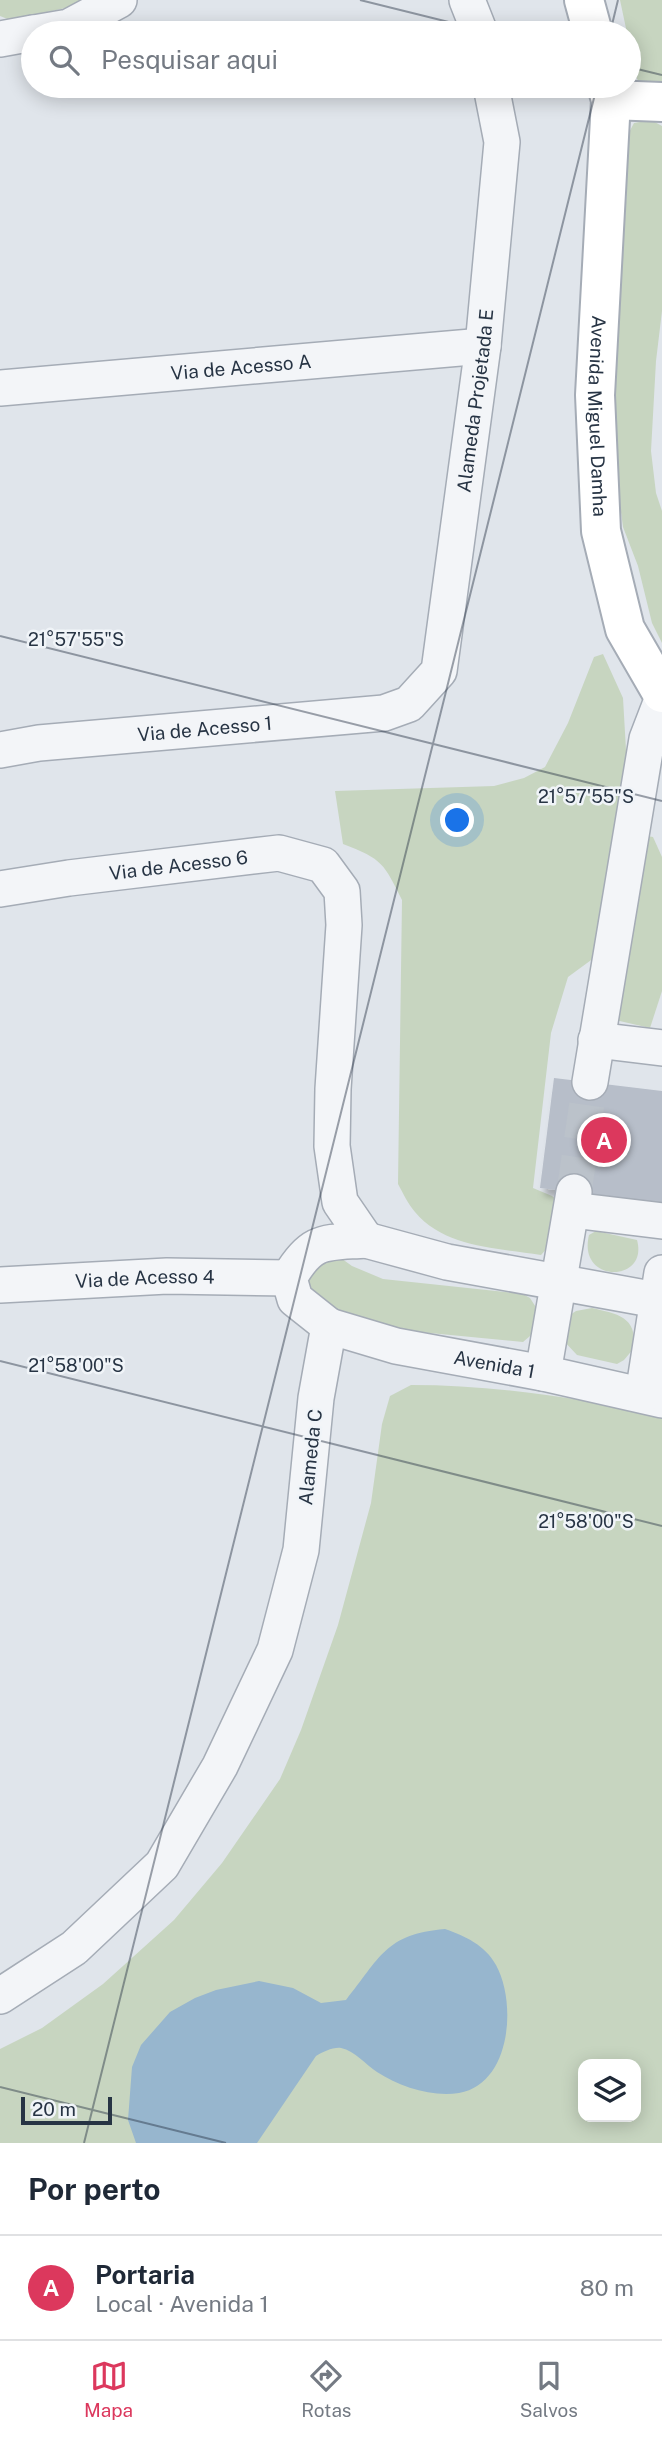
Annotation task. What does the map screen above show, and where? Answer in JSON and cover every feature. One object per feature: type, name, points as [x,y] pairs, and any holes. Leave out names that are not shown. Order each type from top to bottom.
[{"type":"street","points":[[467,0],[475,21]]},
{"type":"street","points":[[584,0],[590,21]]},
{"type":"street","points":[[79,21],[114,1]]},
{"type":"street","points":[[0,39],[21,35]]},
{"type":"street","name":"Alameda Projetada E","points":[[410,705],[439,671],[483,346],[502,142],[493,98]]},
{"type":"street","name":"Avenida Miguel Damha","points":[[609,98],[595,395],[601,531],[625,629],[662,693]]},
{"type":"street","points":[[638,98],[662,102]]},
{"type":"street","name":"Via de Acesso A","points":[[0,388],[483,346]]},
{"type":"street","points":[[590,1082],[647,739],[662,700]]},
{"type":"street","name":"Via de Acesso 1","points":[[0,750],[39,743],[384,713],[410,705]]},
{"type":"street","points":[[647,739],[662,772]]},
{"type":"street","name":"Via de Acesso 6","points":[[0,888],[279,853],[323,865],[342,891],[344,925],[332,1089],[332,1146],[341,1202],[366,1240]]},
{"type":"street","points":[[596,1040],[662,1048]]},
{"type":"street","points":[[544,1373],[573,1201],[662,1222]]},
{"type":"street","points":[[329,1326],[295,1299],[289,1278],[299,1261],[317,1244],[366,1240],[447,1262],[558,1284],[661,1291],[652,1397]]},
{"type":"street","name":"Via de Acesso 4","points":[[0,1285],[167,1276],[289,1278]]},
{"type":"street","name":"Avenida 1","points":[[329,1326],[396,1346],[544,1373],[652,1397]]},
{"type":"street","name":"Alameda C","points":[[0,1996],[74,1948],[162,1865],[220,1766],[275,1650],[300,1550],[316,1398],[329,1326]]},
{"type":"green space","points":[[0,0],[80,0],[75,6],[10,20],[0,16]]},
{"type":"green space","points":[[620,0],[662,0],[662,96],[645,92],[641,85],[641,21],[624,21]]},
{"type":"green space","points":[[651,120],[662,126],[662,311],[651,451],[656,493],[662,511],[662,643],[652,623],[638,566],[623,527],[611,437],[627,187],[624,142],[634,123]]},
{"type":"green space","points":[[603,654],[623,698],[627,767],[598,955],[568,977],[551,1033],[533,1188],[552,1196],[566,1207],[557,1237],[541,1255],[490,1248],[457,1240],[427,1224],[412,1209],[398,1184],[402,900],[381,864],[367,854],[343,844],[335,791],[494,786],[524,778],[545,767],[568,723],[594,657]]},
{"type":"green space","points":[[642,835],[653,837],[662,857],[662,991],[650,1028],[611,1019]]},
{"type":"green space","points":[[596,1231],[637,1240],[638,1254],[633,1264],[624,1270],[613,1272],[602,1269],[593,1262],[588,1251],[589,1235]]},
{"type":"green space","points":[[338,1256],[352,1266],[383,1279],[523,1294],[530,1298],[539,1312],[536,1331],[523,1342],[347,1325],[296,1275]]},
{"type":"green space","points":[[592,1308],[624,1318],[632,1329],[634,1348],[617,1364],[577,1355],[563,1340],[570,1315]]},
{"type":"green space","points":[[411,1385],[506,1390],[662,1415],[662,2143],[0,2143],[0,2049],[42,2028],[103,1984],[174,1920],[222,1863],[280,1779],[301,1730],[338,1625],[371,1503],[382,1424],[390,1396]]},
{"type":"water","points":[[445,1929],[467,1938],[486,1952],[503,1981],[507,2020],[505,2040],[490,2075],[476,2086],[448,2094],[416,2090],[386,2077],[351,2052],[335,2048],[316,2056],[257,2143],[136,2143],[128,2120],[132,2067],[141,2045],[170,2012],[216,1990],[259,1981],[293,1988],[321,2003],[346,2000],[376,1960],[396,1943],[409,1936]]},
{"type":"building","points":[[554,1078],[662,1091],[662,1203],[540,1188]]},
{"type":"tunnel","points":[[574,1192],[590,1082]]},
{"type":"place","name":"Portaria","points":[[604,1140]]}]
